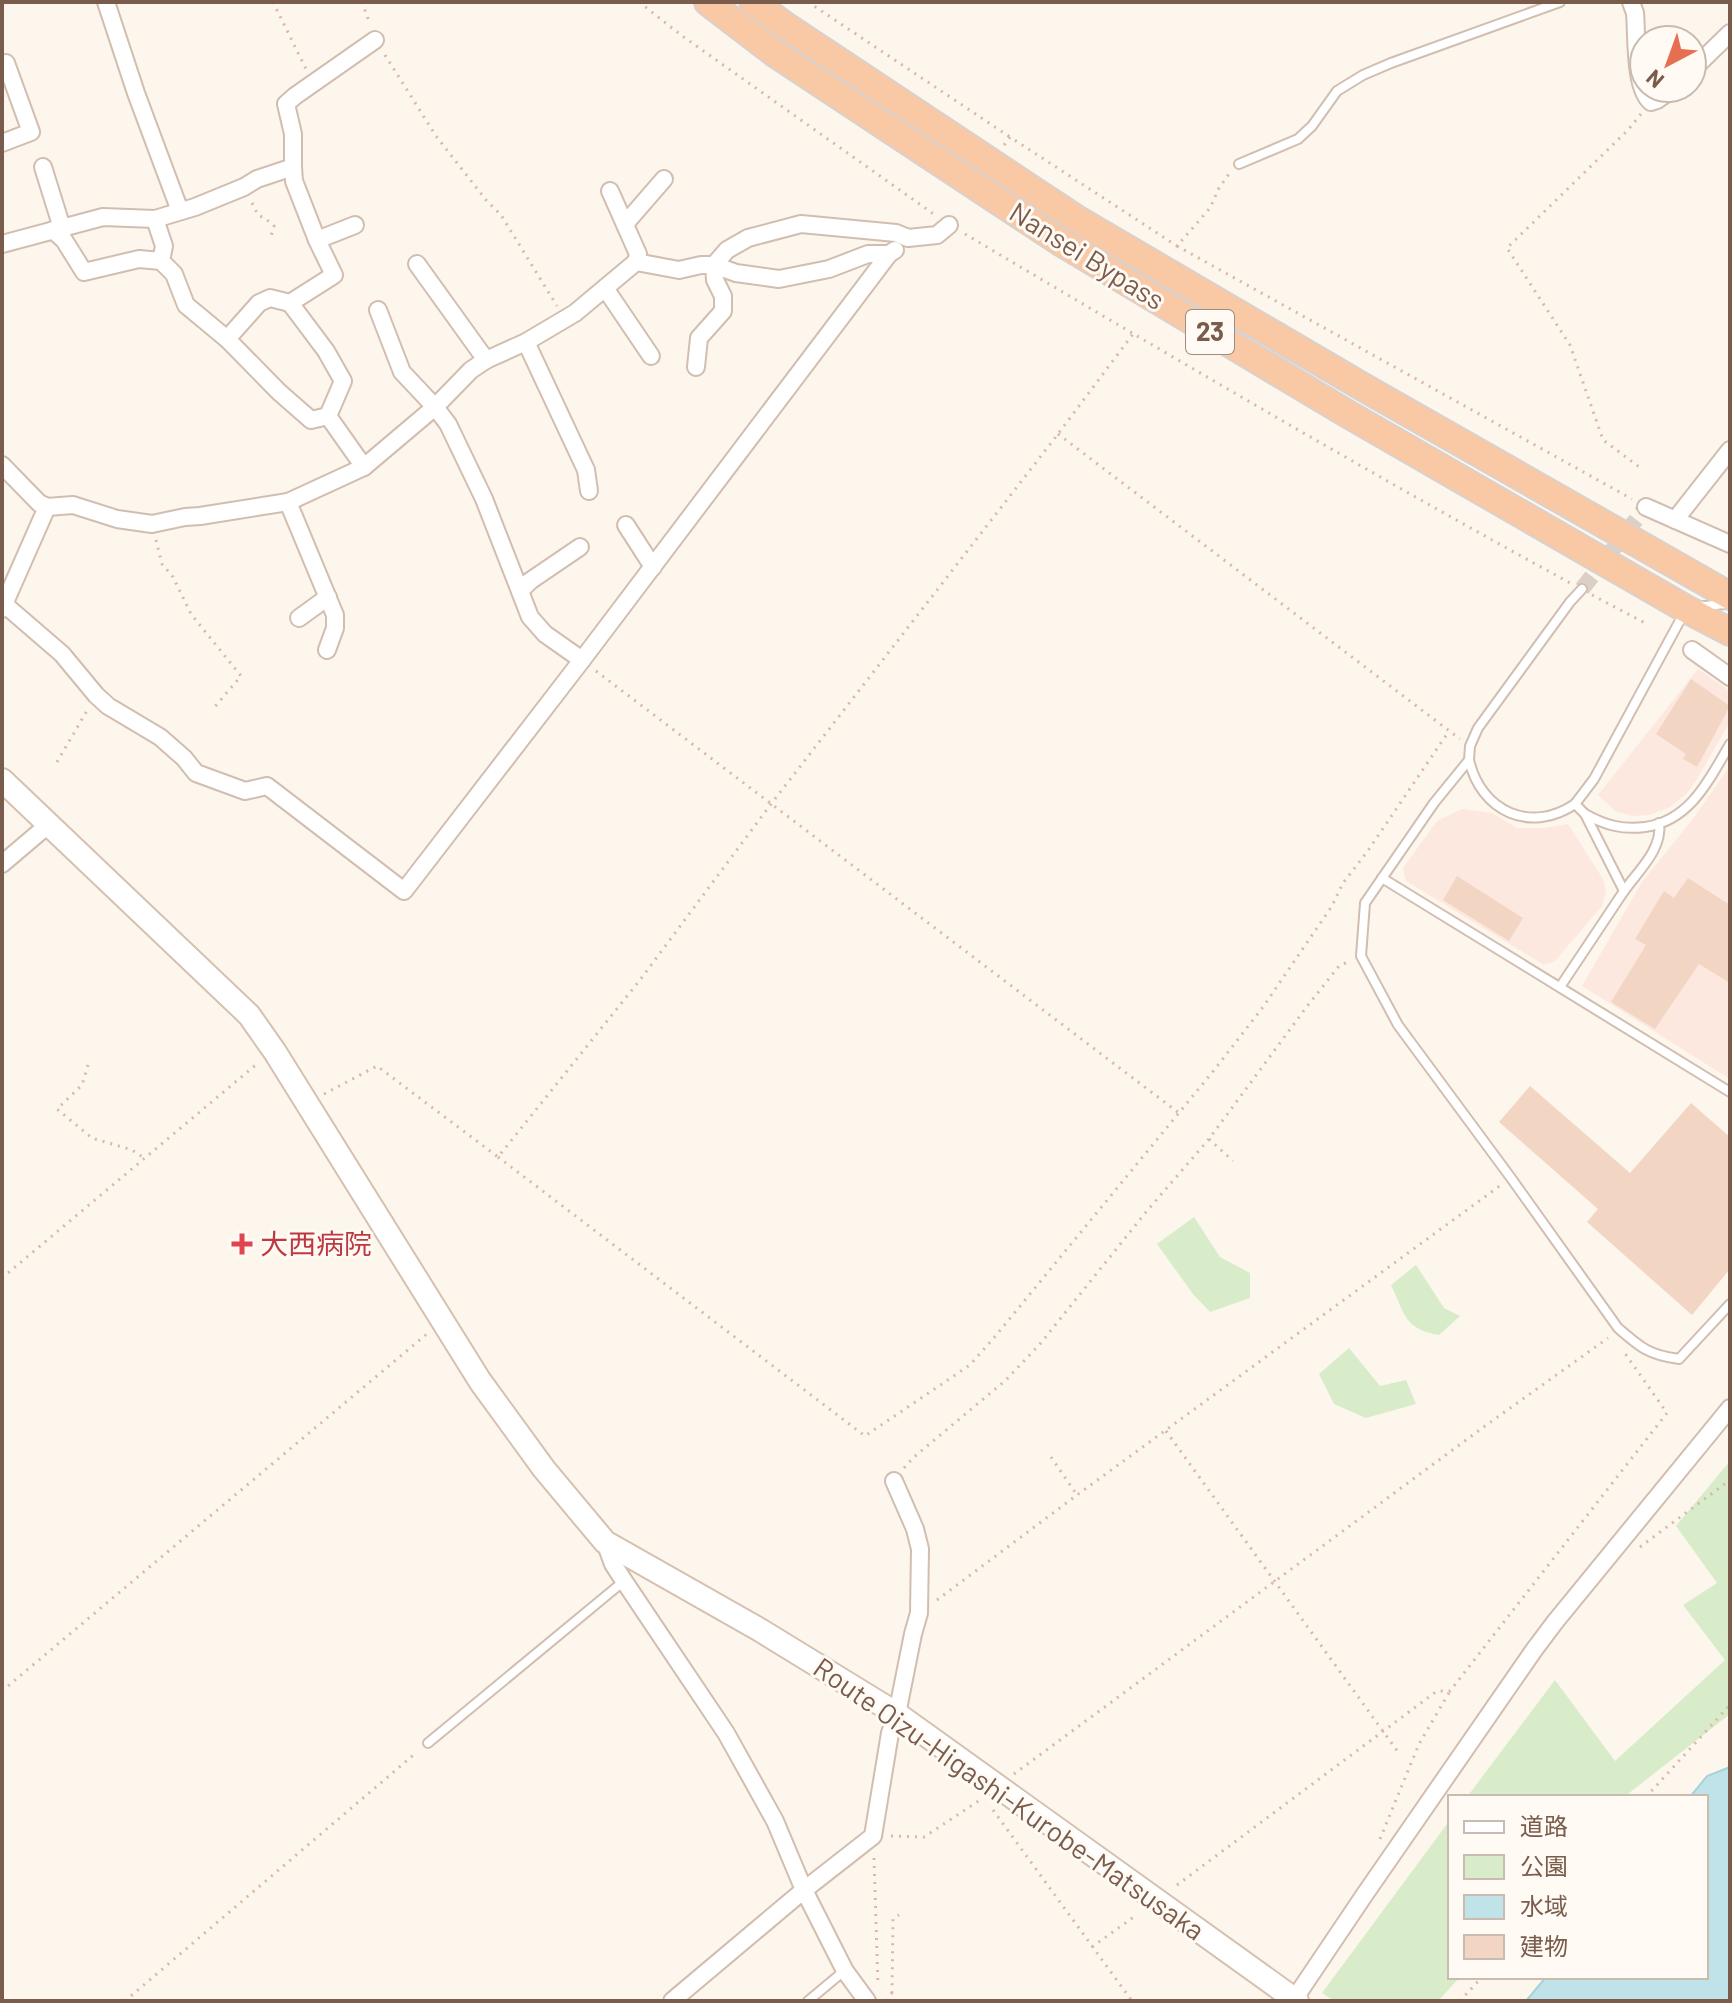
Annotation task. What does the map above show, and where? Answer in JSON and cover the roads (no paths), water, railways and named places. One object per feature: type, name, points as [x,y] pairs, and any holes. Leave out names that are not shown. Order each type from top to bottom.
[{"type":"highway","name":"Nansei Bypass","points":[[708,2],[776,54],[1062,243],[1346,413],[1730,632]]},
{"type":"highway","name":"Nansei Bypass","points":[[753,2],[1078,220],[1730,596]]},
{"type":"main road","name":"Route Oizu-Higashi-Kurobe-Matsusaka","points":[[2,780],[249,1015],[480,1381],[544,1469],[605,1542],[760,1630],[897,1714],[998,1793],[1295,2000]]},
{"type":"street","points":[[106,2],[180,211]]},
{"type":"street","points":[[1631,2],[1636,24]]},
{"type":"street","points":[[1708,54],[1730,33]]},
{"type":"street","points":[[290,303],[334,275],[294,181],[293,134],[286,104],[375,40]]},
{"type":"street","points":[[2,143],[31,132],[9,62]]},
{"type":"street","points":[[43,167],[58,229],[84,272],[139,259],[161,261],[174,274],[186,305],[227,339],[279,392],[311,420],[328,416]]},
{"type":"street","points":[[2,244],[103,217],[155,219],[293,167]]},
{"type":"street","points":[[625,224],[664,179]]},
{"type":"street","points":[[2,465],[39,503],[47,507],[73,505],[117,519],[152,524],[288,502],[364,467],[435,407],[471,370],[565,319],[636,262],[638,254],[610,191]]},
{"type":"street","points":[[155,219],[164,246],[161,261]]},
{"type":"street","points":[[696,367],[699,338],[723,311],[723,296],[715,280],[714,265],[727,250],[748,238],[801,224],[896,233],[908,238],[937,235],[949,225]]},
{"type":"street","points":[[317,240],[355,225]]},
{"type":"street","points":[[47,507],[3,606],[62,654],[108,706],[160,737],[196,773],[245,791],[267,786],[404,891],[889,254],[908,238]]},
{"type":"street","points":[[636,262],[679,270],[714,265],[736,273],[779,279],[829,269],[868,254],[889,254]]},
{"type":"street","points":[[417,264],[486,360]]},
{"type":"street","points":[[605,288],[651,356]]},
{"type":"street","points":[[227,339],[259,303],[270,298],[290,303],[326,351],[343,381],[328,416]]},
{"type":"street","points":[[378,310],[402,372],[448,424],[484,499],[530,617],[545,634],[582,660]]},
{"type":"street","points":[[526,342],[586,470],[589,491]]},
{"type":"street","points":[[328,416],[364,467]]},
{"type":"street","points":[[1675,520],[1730,450]]},
{"type":"street","points":[[288,502],[335,615],[335,628],[327,650]]},
{"type":"street","points":[[1646,507],[1730,544]]},
{"type":"street","points":[[626,525],[653,567]]},
{"type":"street","points":[[520,591],[580,547]]},
{"type":"street","points":[[299,618],[328,597]]},
{"type":"street","points":[[1692,650],[1730,677]]},
{"type":"street","points":[[2,864],[48,825]]},
{"type":"street","points":[[1295,2000],[1541,1641],[1730,1408]]},
{"type":"street","points":[[672,2001],[873,1836],[890,1733],[919,1613],[920,1549],[915,1529],[894,1481]]},
{"type":"street","points":[[605,1542],[613,1564],[726,1733],[775,1821],[804,1890],[845,1971],[867,2001]]},
{"type":"lane","points":[[1239,164],[1298,139],[1312,126],[1337,91],[1363,75],[1560,2]]},
{"type":"lane","points":[[1582,589],[1511,681],[1478,728],[1470,746],[1469,760],[1480,790],[1510,813],[1533,818],[1550,817],[1575,804],[1594,779],[1686,609],[1730,604]]},
{"type":"lane","points":[[1575,804],[1585,814],[1614,827],[1633,828],[1672,819],[1693,801],[1730,744]]},
{"type":"lane","points":[[1469,760],[1434,803],[1365,903],[1361,956],[1398,1025],[1618,1328],[1639,1347],[1658,1356],[1679,1359],[1730,1304]]},
{"type":"lane","points":[[1585,814],[1624,891]]},
{"type":"lane","points":[[1560,987],[1657,846],[1659,823]]},
{"type":"lane","points":[[1382,878],[1730,1092]]},
{"type":"lane","points":[[428,1743],[624,1581]]},
{"type":"lane","points":[[808,2001],[845,1971]]},
{"type":"water","points":[[1730,1767],[1730,2001],[1526,2001],[1544,1979],[1708,1979],[1708,1795],[1692,1795],[1707,1776]]},
{"type":"tunnel","points":[[1582,589],[1646,507]]},
{"type":"place","name":"大西病院","points":[[242,1244]]}]
